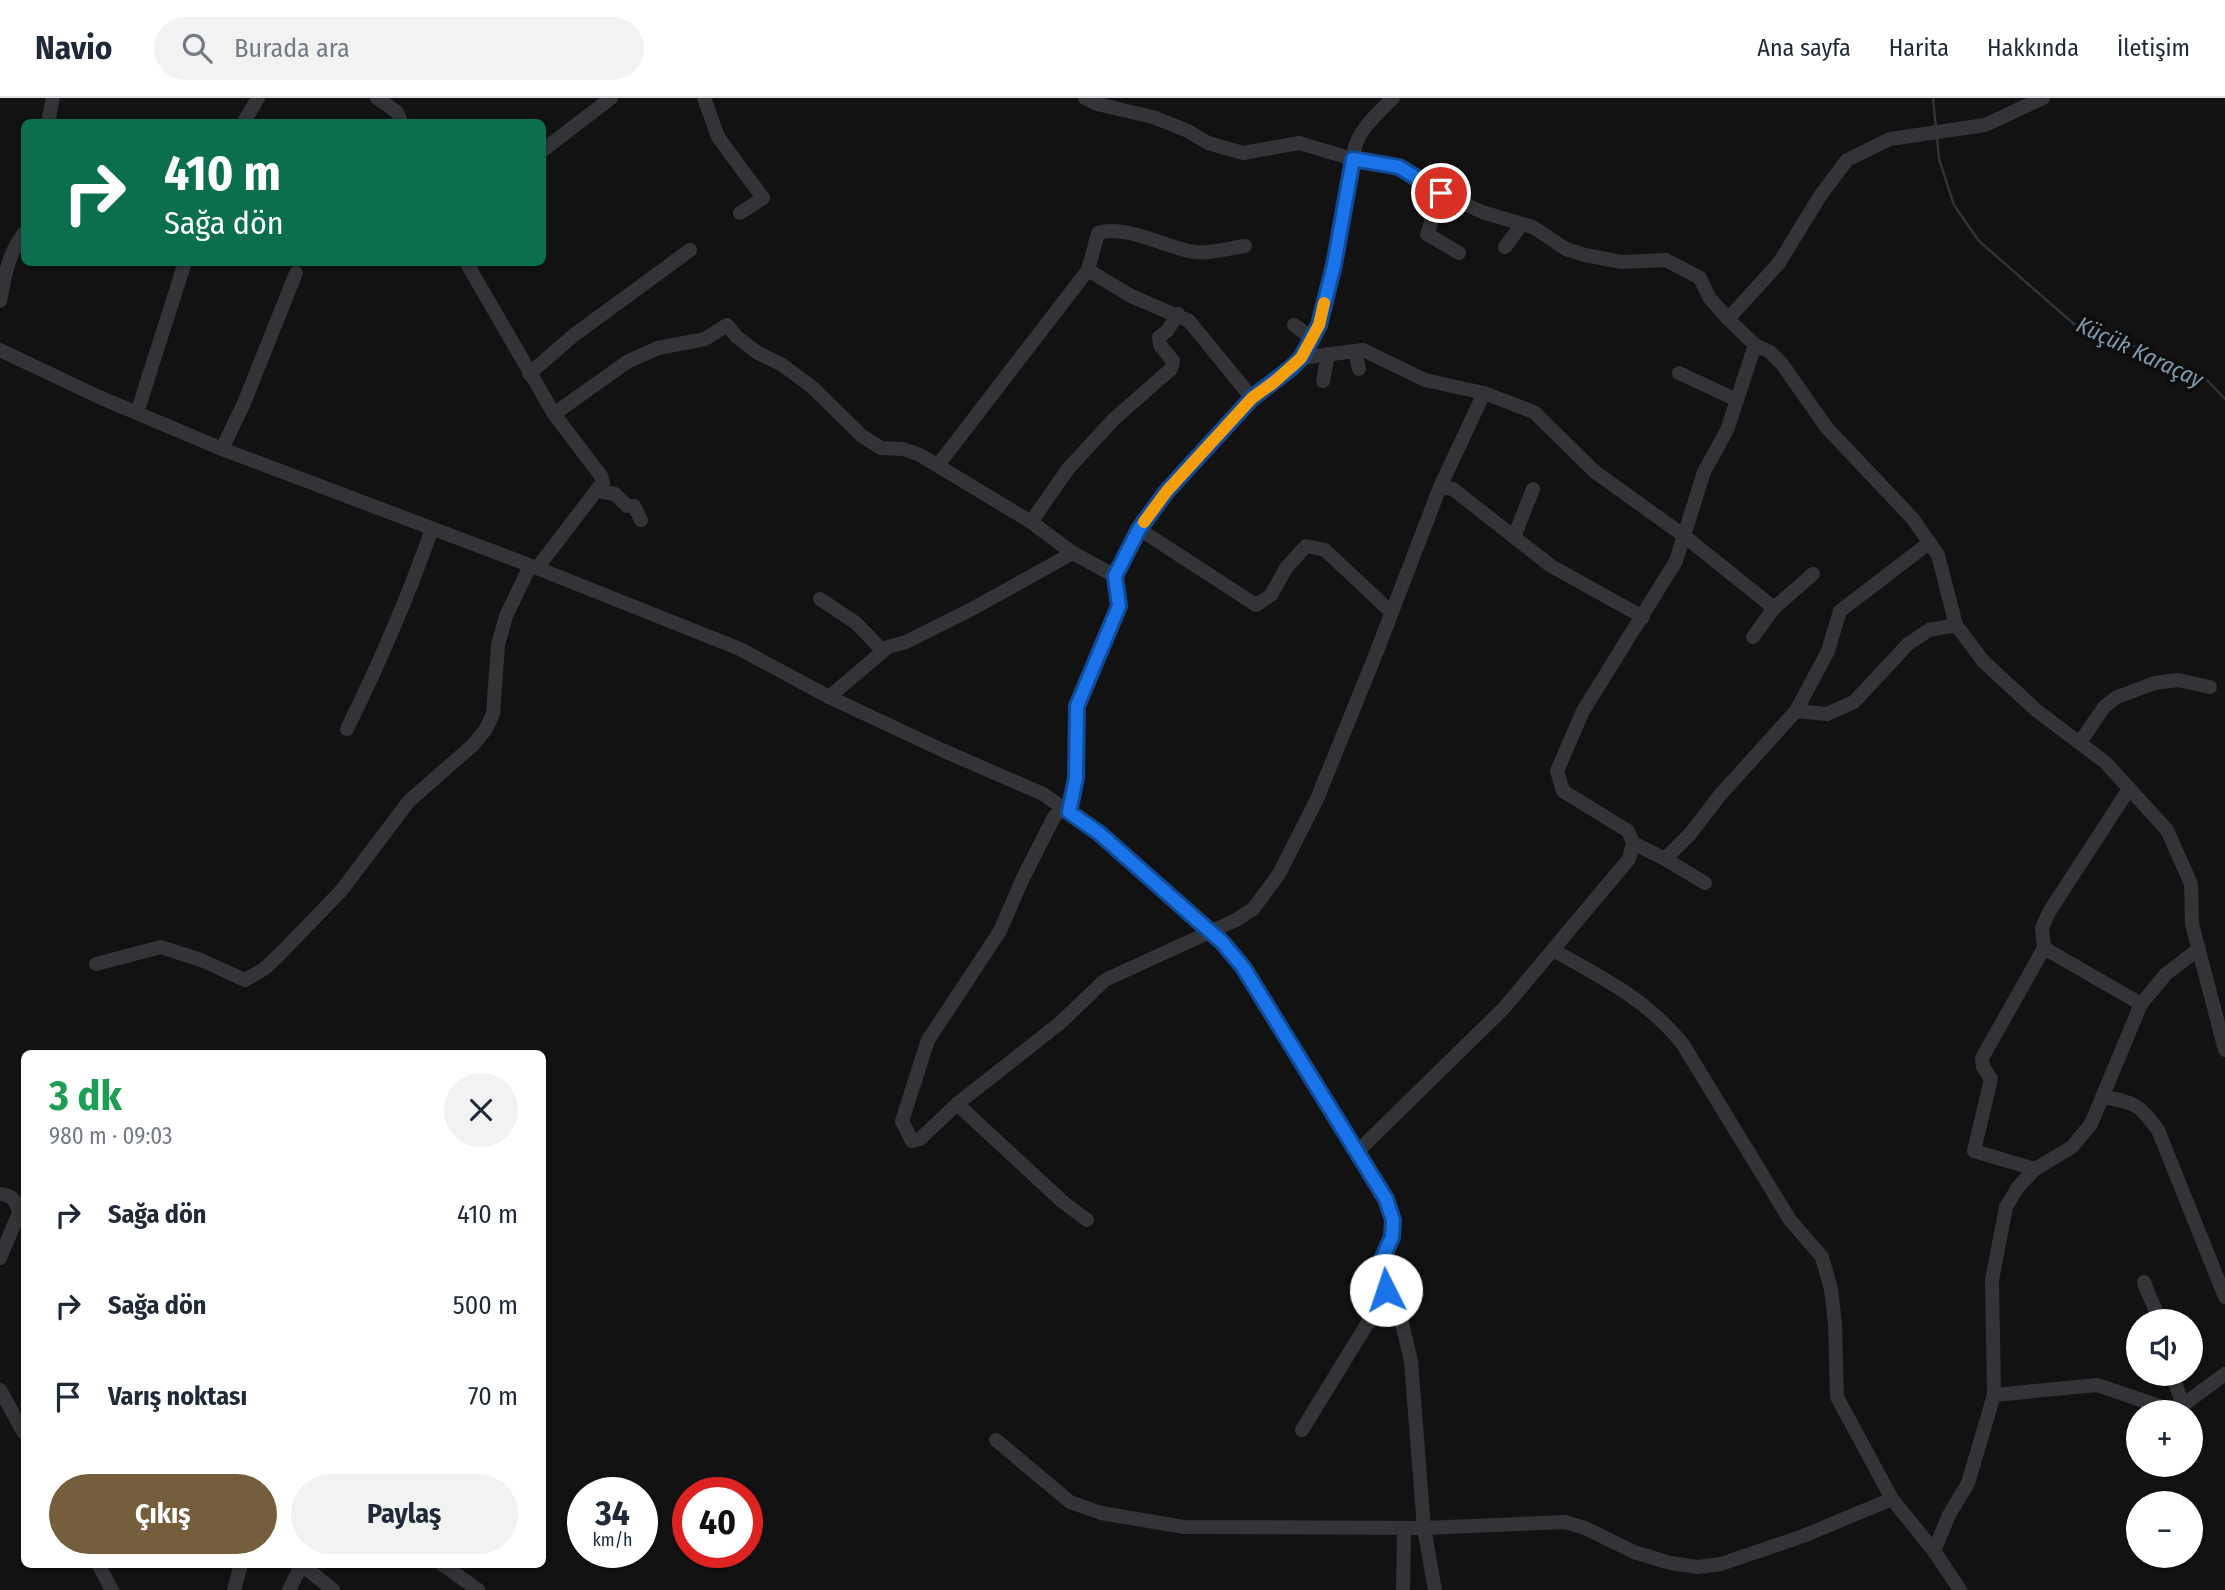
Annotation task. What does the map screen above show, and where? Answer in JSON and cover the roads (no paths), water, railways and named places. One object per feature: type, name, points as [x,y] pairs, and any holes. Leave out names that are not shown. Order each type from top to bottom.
[{"type":"street","points":[[48,119],[52,98]]},
{"type":"street","points":[[246,119],[258,98]]},
{"type":"street","points":[[377,98],[397,111]]},
{"type":"street","points":[[546,149],[611,98]]},
{"type":"street","points":[[704,98],[718,137],[763,198],[740,213]]},
{"type":"street","points":[[1085,98],[1097,104],[1153,117],[1188,131],[1208,144],[1243,153],[1299,144],[1353,159],[1399,167],[1441,193],[1482,212],[1533,227],[1566,249],[1622,262],[1666,260],[1700,278],[1709,297],[1728,319],[1755,345],[1770,352],[1782,364],[1820,430],[1913,519],[1938,555],[1956,625],[1983,661],[2036,710],[2105,762],[2167,830],[2191,884],[2192,924],[2225,1051]]},
{"type":"street","points":[[1394,98],[1372,118],[1353,147],[1334,265],[1319,325],[1301,358],[1252,398],[1167,491],[1139,529],[1115,576],[1119,606],[1077,706],[1076,778],[1066,810],[1054,817],[1000,931],[928,1040],[902,1121],[912,1141],[920,1139],[957,1104],[1060,1023],[1105,981],[1236,920],[1252,909],[1279,874],[1317,799],[1440,487],[1484,393]]},
{"type":"street","points":[[1728,319],[1779,263],[1820,196],[1847,160],[1890,139],[1986,125],[2043,98]]},
{"type":"street","points":[[1441,193],[1427,234],[1459,254]]},
{"type":"street","points":[[1505,247],[1522,224]]},
{"type":"street","points":[[938,466],[1088,270],[1098,233],[1111,229],[1199,253],[1245,246]]},
{"type":"street","points":[[0,301],[7,265],[21,237]]},
{"type":"street","points":[[528,374],[574,335],[690,250]]},
{"type":"street","points":[[137,413],[184,266]]},
{"type":"street","points":[[96,964],[160,947],[201,960],[245,980],[264,969],[341,891],[409,801],[473,745],[486,729],[493,714],[498,645],[506,616],[533,567],[603,482],[528,374],[468,266]]},
{"type":"street","points":[[1088,270],[1131,296],[1189,321],[1252,398]]},
{"type":"street","points":[[222,449],[244,403],[296,273]]},
{"type":"street","points":[[1031,522],[1077,459],[1115,419],[1171,369],[1173,361],[1160,345],[1159,337],[1167,331],[1178,314]]},
{"type":"street","points":[[554,414],[627,362],[658,348],[705,339],[727,325],[737,337],[758,353],[781,364],[812,387],[862,436],[881,449],[903,449],[920,455],[1031,522],[1073,553],[1115,576]]},
{"type":"street","points":[[1294,325],[1312,338]]},
{"type":"street","points":[[1357,1152],[1504,1008],[1629,859],[1633,843],[1628,831],[1563,790],[1558,771],[1583,711],[1676,561],[1704,472],[1727,430],[1755,345]]},
{"type":"street","points":[[0,350],[222,449],[740,649],[829,697],[1044,794],[1099,833],[1209,931],[1243,967],[1386,1199],[1393,1220],[1392,1237],[1383,1257],[1381,1274],[1402,1323],[1410,1361],[1424,1528],[1435,1590]]},
{"type":"street","points":[[1301,358],[1363,350],[1425,380],[1484,393],[1534,412],[1595,472],[1684,535],[1774,608]]},
{"type":"street","points":[[1355,351],[1359,369]]},
{"type":"street","points":[[1323,381],[1328,354]]},
{"type":"street","points":[[1679,373],[1737,400]]},
{"type":"street","points":[[1440,487],[1453,489],[1551,566],[1643,617]]},
{"type":"street","points":[[1514,537],[1533,489]]},
{"type":"street","points":[[596,491],[615,494],[627,506],[634,506],[641,520]]},
{"type":"street","points":[[347,729],[365,696],[391,635],[432,529]]},
{"type":"street","points":[[1139,529],[1256,605],[1271,595],[1286,568],[1306,546],[1325,550],[1391,612]]},
{"type":"street","points":[[1665,859],[1690,834],[1720,795],[1796,711],[1828,650],[1840,611],[1929,543]]},
{"type":"street","points":[[829,697],[888,647],[906,642],[970,610],[1073,553]]},
{"type":"street","points":[[1753,636],[1774,608],[1813,574]]},
{"type":"street","points":[[820,599],[856,623],[883,651]]},
{"type":"street","points":[[1796,711],[1827,714],[1854,702],[1908,644],[1929,630],[1956,625]]},
{"type":"street","points":[[2080,742],[2105,706],[2117,697],[2155,683],[2178,680],[2210,687]]},
{"type":"street","points":[[2035,1169],[1974,1151],[1991,1079],[1983,1067],[1982,1058],[2043,948],[2042,928],[2049,912],[2129,789]]},
{"type":"street","points":[[1633,843],[1705,883]]},
{"type":"street","points":[[2043,948],[2141,1004]]},
{"type":"street","points":[[1934,1551],[1949,1515],[1968,1483],[1994,1395],[1992,1280],[2006,1207],[2018,1187],[2035,1169],[2072,1147],[2091,1124],[2141,1004],[2166,974],[2199,949]]},
{"type":"street","points":[[1552,950],[1630,994],[1662,1019],[1682,1043],[1790,1220],[1822,1257],[1831,1289],[1838,1397],[1892,1499],[1934,1551],[1960,1590]]},
{"type":"street","points":[[2102,1097],[2126,1101],[2141,1108],[2158,1130],[2225,1297]]},
{"type":"street","points":[[957,1104],[1063,1202],[1087,1220]]},
{"type":"street","points":[[0,1194],[14,1199],[19,1213],[0,1258]]},
{"type":"street","points":[[2144,1282],[2148,1298],[2155,1309]]},
{"type":"street","points":[[1302,1430],[1367,1324],[1392,1304]]},
{"type":"street","points":[[2190,1400],[2225,1374]]},
{"type":"street","points":[[1994,1395],[2097,1385],[2141,1400]]},
{"type":"street","points":[[0,1390],[21,1428]]},
{"type":"street","points":[[996,1440],[1070,1502],[1101,1513],[1184,1527],[1424,1528],[1565,1522],[1585,1528],[1633,1552],[1670,1563],[1698,1567],[1721,1564],[1803,1536],[1892,1499]]},
{"type":"street","points":[[1403,1590],[1404,1528]]},
{"type":"street","points":[[100,1568],[112,1590]]},
{"type":"street","points":[[234,1590],[240,1568]]},
{"type":"street","points":[[289,1590],[300,1568]]},
{"type":"street","points":[[306,1568],[333,1590]]},
{"type":"street","points":[[448,1568],[478,1590]]},
{"type":"waterway","name":"Küçük Karaçay","points":[[1933,98],[1936,128]]},
{"type":"waterway","name":"Küçük Karaçay","points":[[1937,138],[1939,159],[1954,205],[1979,241],[2074,324],[2109,335],[2206,379],[2225,399]]}]
